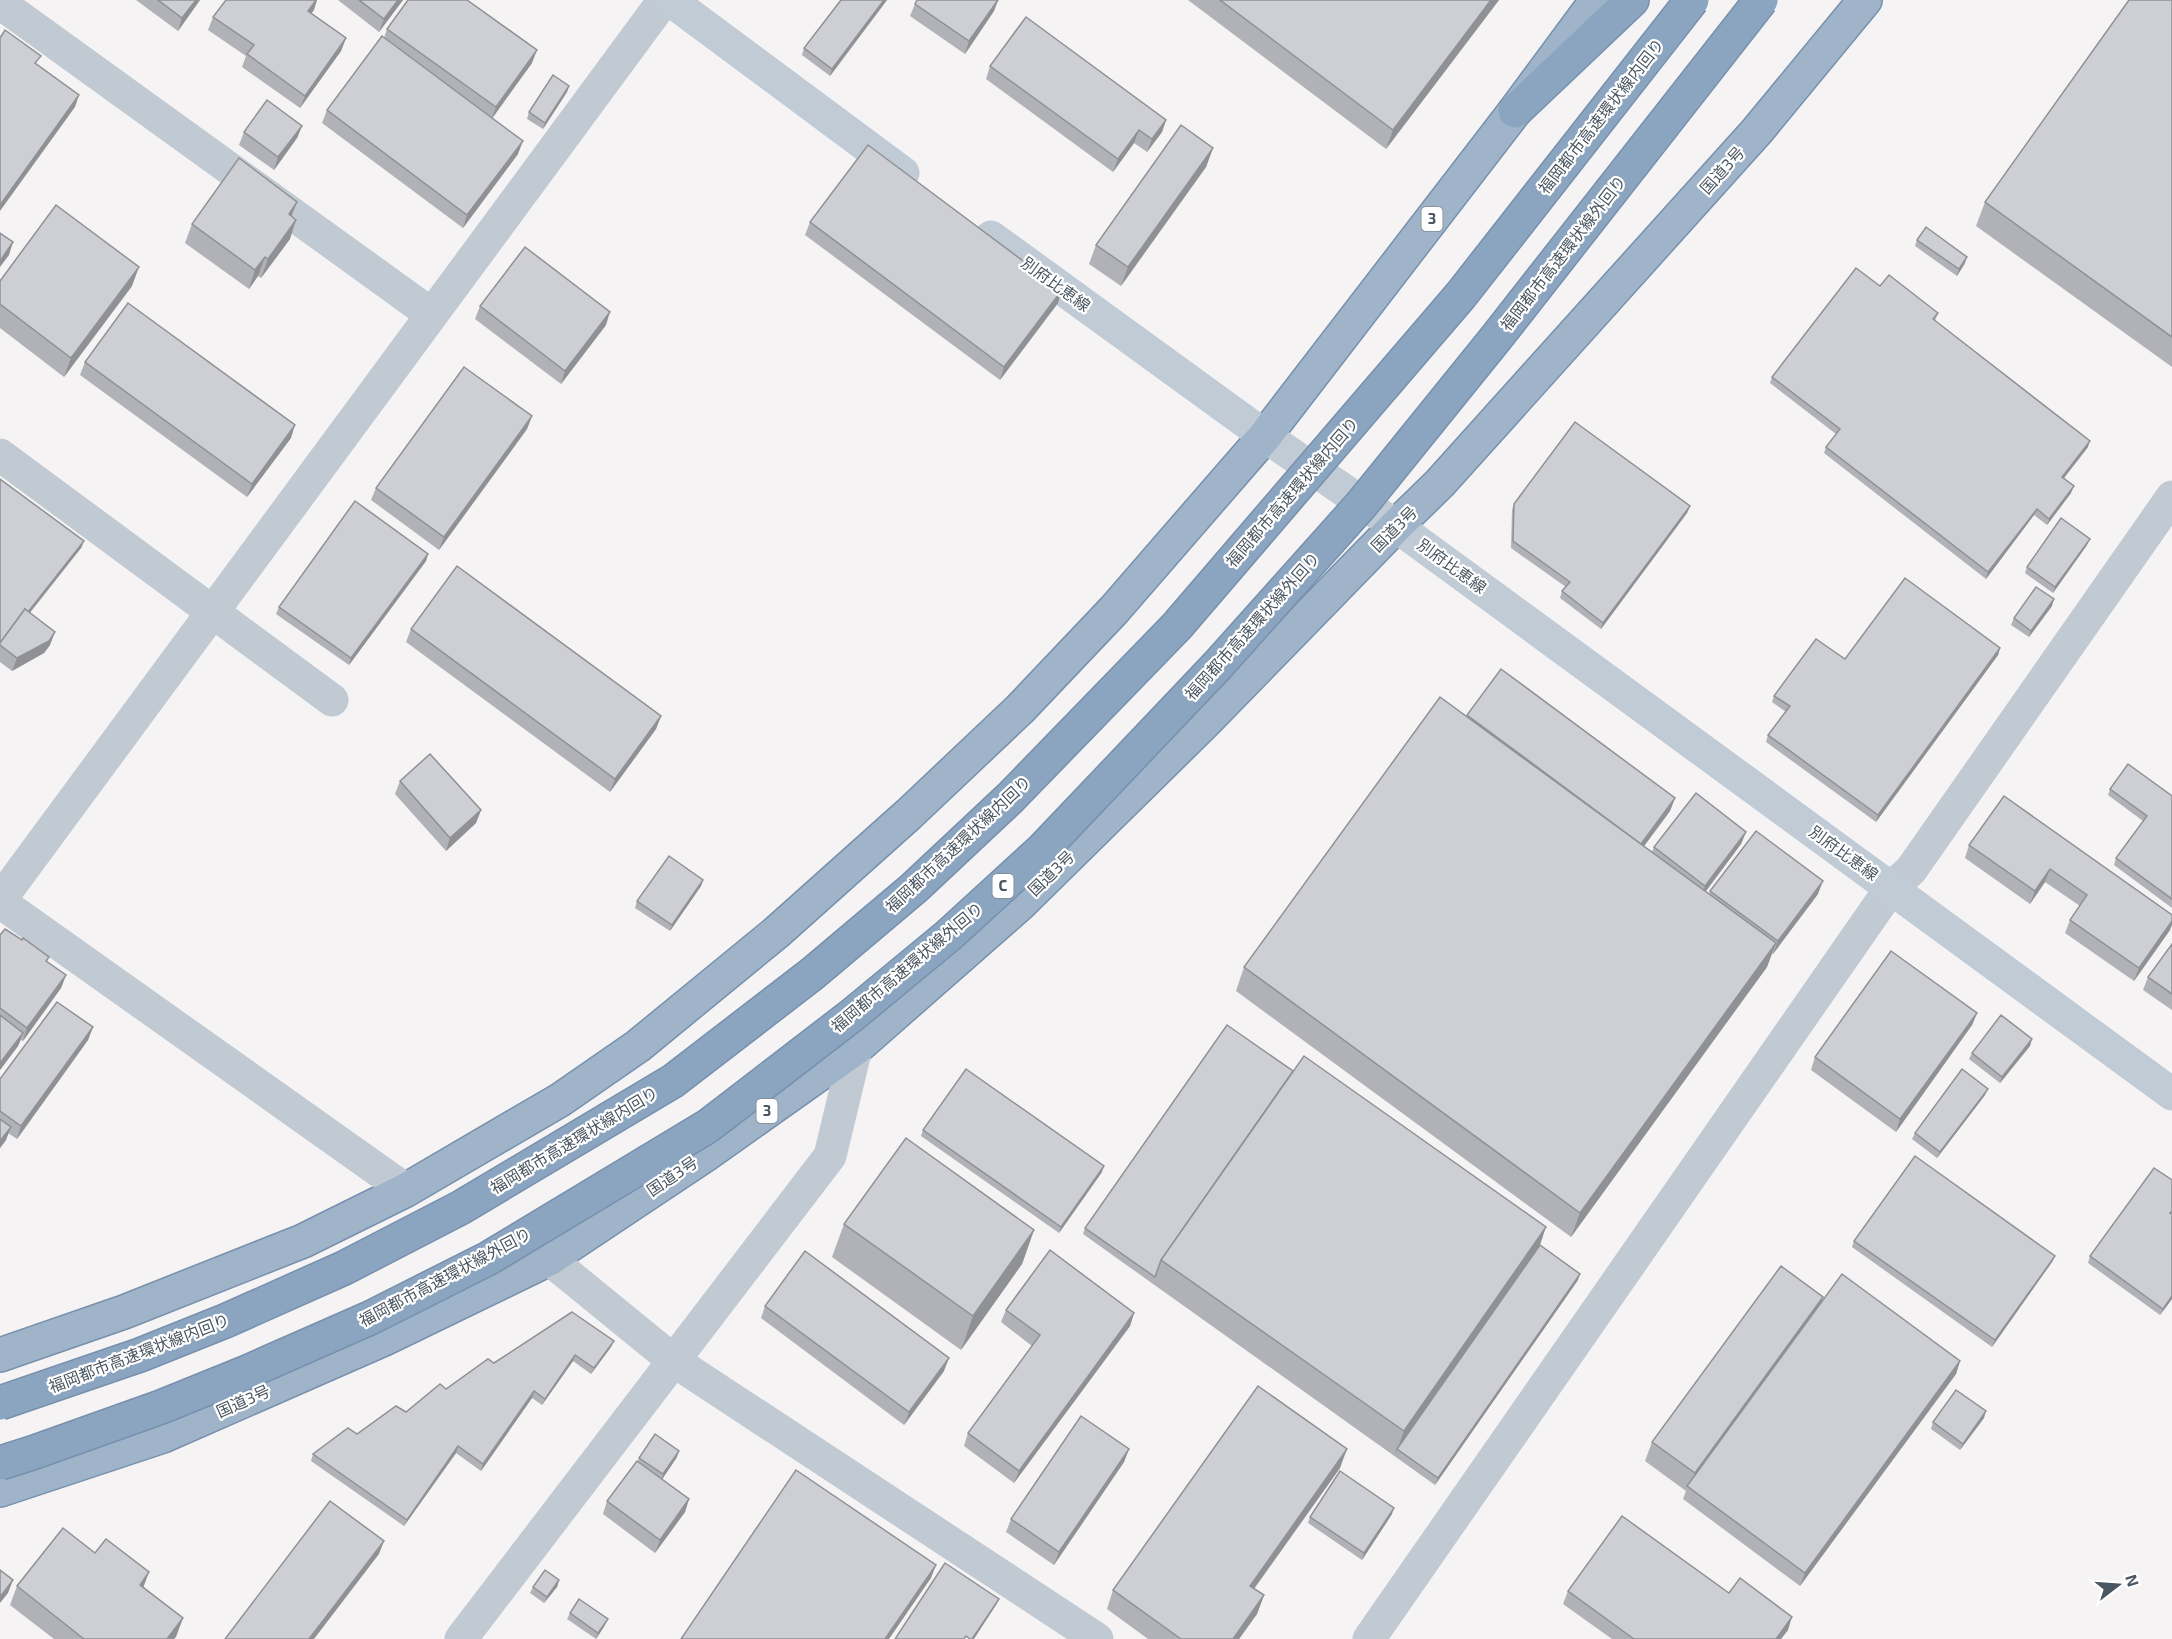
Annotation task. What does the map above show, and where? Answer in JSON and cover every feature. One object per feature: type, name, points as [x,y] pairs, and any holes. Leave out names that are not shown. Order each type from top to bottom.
[{"type":"highway","name":"3","points":[[0,1355],[124,1312],[303,1241],[406,1190],[560,1100],[638,1046],[777,932],[909,814],[1020,709],[1114,610],[1265,436],[1515,111],[1597,0]]},
{"type":"highway","points":[[1515,111],[1632,0]]},
{"type":"highway","name":"福岡都市高速環状線内回り","points":[[0,1403],[140,1355],[225,1321],[344,1268],[460,1209],[673,1080],[812,974],[914,888],[1010,798],[1177,626],[1461,296],[1692,0]]},
{"type":"highway","name":"福岡都市高速環状線外回り","points":[[0,1463],[161,1407],[245,1372],[370,1318],[489,1258],[708,1126],[851,1016],[949,935],[1051,840],[1217,666],[1361,505],[1496,338],[1761,0]]},
{"type":"highway","name":"国道3号","points":[[0,1490],[163,1436],[384,1339],[549,1259],[705,1155],[856,1048],[1020,904],[1206,721],[1440,483],[1757,131],[1865,0]]},
{"type":"main road","points":[[670,0],[928,191]]},
{"type":"main road","name":"別府比恵線","points":[[966,220],[1265,436],[1396,526],[2172,1094]]},
{"type":"street","points":[[406,1190],[0,901],[664,0]]},
{"type":"street","points":[[0,3],[431,314]]},
{"type":"street","points":[[0,455],[332,700]]},
{"type":"street","points":[[1369,1639],[1891,888],[1911,870],[2172,497]]},
{"type":"street","points":[[460,1639],[830,1156],[856,1048]]},
{"type":"street","points":[[549,1259],[674,1361],[1096,1639]]},
{"type":"building","points":[[158,0],[196,0],[182,18]]},
{"type":"building","points":[[226,0],[316,0],[308,11],[346,38],[305,96],[247,54],[254,45],[213,17]]},
{"type":"building","points":[[359,0],[398,0],[384,19]]},
{"type":"building","points":[[408,0],[467,0],[537,50],[496,107],[387,29]]},
{"type":"building","points":[[841,0],[884,0],[832,69],[804,48]]},
{"type":"building","points":[[917,0],[998,0],[969,41],[915,4]]},
{"type":"building","points":[[1220,0],[1491,0],[1393,130]]},
{"type":"building","points":[[2129,0],[2172,0],[2172,337],[1985,202]]},
{"type":"building","points":[[1026,17],[1166,120],[1152,139],[1139,130],[1118,159],[990,66]]},
{"type":"building","points":[[5,30],[41,56],[35,63],[79,95],[0,205],[0,38]]},
{"type":"building","points":[[382,36],[523,141],[467,215],[327,110]]},
{"type":"building","points":[[553,75],[569,86],[545,123],[529,112]]},
{"type":"building","points":[[267,100],[302,126],[278,157],[244,132]]},
{"type":"building","points":[[1181,125],[1213,148],[1128,267],[1096,245]]},
{"type":"building","points":[[868,145],[1062,290],[1004,367],[810,222]]},
{"type":"building","points":[[239,158],[297,202],[289,214],[296,220],[268,259],[265,257],[255,270],[192,224]]},
{"type":"building","points":[[56,205],[139,267],[71,358],[0,304],[0,281]]},
{"type":"building","points":[[1926,227],[1967,257],[1959,269],[1917,240]]},
{"type":"building","points":[[0,233],[13,242],[0,261]]},
{"type":"building","points":[[525,247],[610,312],[565,371],[480,306]]},
{"type":"building","points":[[1856,268],[1880,286],[1889,275],[1938,313],[1933,319],[2090,441],[2062,477],[2074,486],[2049,519],[2037,509],[1988,572],[1826,447],[1840,429],[1772,377]]},
{"type":"building","points":[[128,303],[295,425],[252,484],[85,362]]},
{"type":"building","points":[[464,367],[532,416],[444,537],[376,488]]},
{"type":"building","points":[[1575,422],[1690,506],[1603,623],[1562,591],[1570,582],[1513,541],[1514,504]]},
{"type":"building","points":[[0,479],[84,541],[28,612],[25,609],[0,643]]},
{"type":"building","points":[[355,501],[428,554],[351,658],[279,607]]},
{"type":"building","points":[[2061,518],[2090,539],[2055,587],[2027,567]]},
{"type":"building","points":[[457,566],[661,716],[615,779],[411,629]]},
{"type":"building","points":[[1905,578],[2000,648],[1878,815],[1768,735],[1790,706],[1774,696],[1816,639],[1845,659]]},
{"type":"building","points":[[2036,587],[2054,599],[2031,631],[2014,618]]},
{"type":"building","points":[[25,609],[55,632],[49,641],[17,658],[0,643]]},
{"type":"building","points":[[1501,669],[1675,798],[1641,844],[1467,715]]},
{"type":"building","points":[[1440,697],[1776,943],[1580,1213],[1244,967]]},
{"type":"building","points":[[430,754],[481,810],[450,838],[400,781]]},
{"type":"building","points":[[2128,764],[2172,796],[2172,899],[2116,858],[2147,816],[2110,789]]},
{"type":"building","points":[[1696,793],[1746,832],[1705,886],[1654,847]]},
{"type":"building","points":[[2004,796],[2172,915],[2172,921],[2139,968],[2070,920],[2087,895],[2050,869],[2035,891],[1969,845]]},
{"type":"building","points":[[1756,831],[1823,881],[1778,941],[1710,891]]},
{"type":"building","points":[[669,856],[703,880],[672,925],[637,901]]},
{"type":"building","points":[[5,929],[22,940],[23,938],[49,957],[46,961],[66,975],[27,1028],[0,1008],[0,935]]},
{"type":"building","points":[[2172,944],[2172,994],[2148,977]]},
{"type":"building","points":[[1891,951],[1977,1013],[1900,1119],[1815,1057]]},
{"type":"building","points":[[57,1002],[93,1027],[21,1126],[0,1111],[0,1079]]},
{"type":"building","points":[[0,1015],[23,1033],[0,1063]]},
{"type":"building","points":[[2001,1015],[2032,1039],[2002,1077],[1972,1053]]},
{"type":"building","points":[[1227,1025],[1293,1071],[1161,1260],[1155,1277],[1085,1228]]},
{"type":"building","points":[[1304,1056],[1546,1227],[1404,1431],[1161,1260]]},
{"type":"building","points":[[966,1069],[1104,1166],[1061,1227],[923,1130]]},
{"type":"building","points":[[1962,1069],[1988,1089],[1940,1152],[1915,1133]]},
{"type":"building","points":[[0,1119],[11,1127],[0,1141]]},
{"type":"building","points":[[906,1138],[1034,1230],[973,1316],[844,1224]]},
{"type":"building","points":[[1915,1156],[2055,1256],[1995,1340],[1854,1241]]},
{"type":"building","points":[[2154,1168],[2172,1180],[2172,1211],[2170,1213],[2172,1214],[2172,1296],[2163,1309],[2090,1256]]},
{"type":"building","points":[[1540,1245],[1580,1274],[1438,1478],[1397,1449]]},
{"type":"building","points":[[1050,1250],[1134,1313],[1019,1471],[968,1433],[1040,1335],[1006,1310]]},
{"type":"building","points":[[805,1251],[949,1358],[909,1412],[765,1306]]},
{"type":"building","points":[[1781,1266],[1823,1297],[1695,1473],[1652,1442]]},
{"type":"building","points":[[1842,1274],[1960,1361],[1805,1573],[1687,1486]]},
{"type":"building","points":[[572,1312],[614,1341],[594,1368],[575,1355],[545,1399],[534,1391],[483,1464],[458,1446],[407,1520],[313,1454],[348,1428],[357,1434],[396,1406],[406,1412],[440,1384],[446,1389],[488,1359],[494,1363]]},
{"type":"building","points":[[1258,1386],[1347,1449],[1250,1586],[1264,1595],[1233,1639],[1181,1639],[1113,1590]]},
{"type":"building","points":[[1956,1390],[1986,1411],[1963,1444],[1933,1422]]},
{"type":"building","points":[[1081,1416],[1129,1449],[1059,1552],[1011,1519]]},
{"type":"building","points":[[655,1434],[679,1451],[663,1474],[639,1458]]},
{"type":"building","points":[[637,1461],[689,1499],[660,1540],[607,1501]]},
{"type":"building","points":[[796,1470],[936,1565],[885,1639],[681,1639]]},
{"type":"building","points":[[1340,1471],[1394,1508],[1364,1553],[1310,1517]]},
{"type":"building","points":[[330,1501],[384,1541],[309,1639],[225,1639]]},
{"type":"building","points":[[1622,1516],[1729,1593],[1740,1578],[1792,1617],[1776,1639],[1634,1639],[1568,1591]]},
{"type":"building","points":[[63,1528],[95,1553],[106,1539],[149,1572],[140,1585],[183,1618],[167,1639],[84,1639],[17,1586]]},
{"type":"building","points":[[945,1563],[999,1599],[972,1639],[966,1636],[964,1639],[895,1639]]},
{"type":"building","points":[[0,1570],[13,1580],[0,1597]]},
{"type":"building","points":[[545,1570],[559,1580],[547,1597],[533,1587]]},
{"type":"building","points":[[579,1599],[608,1619],[598,1633],[570,1613]]}]
